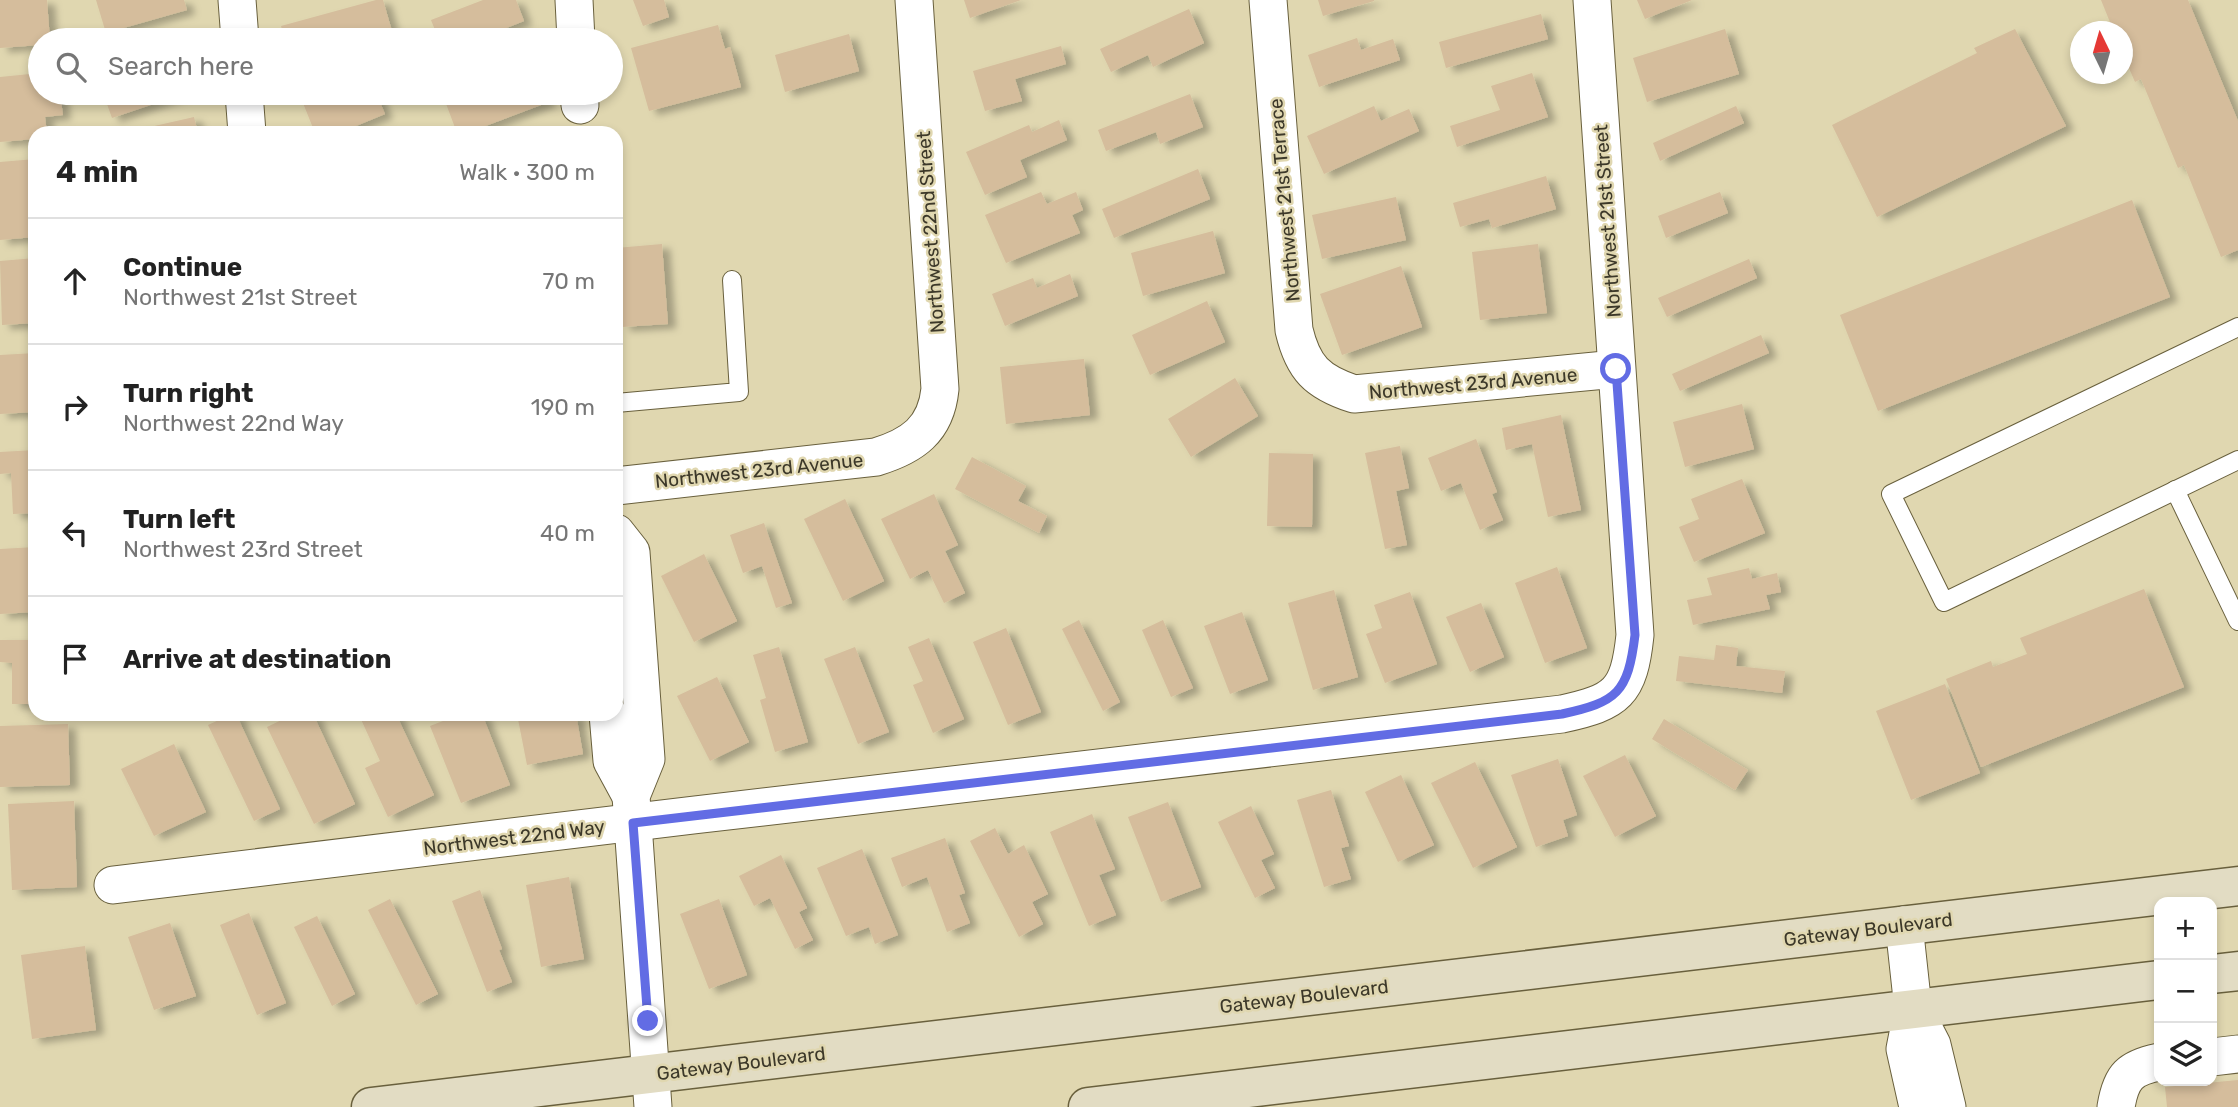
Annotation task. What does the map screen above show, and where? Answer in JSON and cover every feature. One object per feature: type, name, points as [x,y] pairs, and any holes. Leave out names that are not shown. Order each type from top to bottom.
[{"type":"main road","name":"Gateway Boulevard","points":[[371,1107],[652,1090],[1903,925],[2238,886]]},
{"type":"main road","points":[[2217,973],[2238,971]]},
{"type":"main road","points":[[1088,1107],[2154,981]]},
{"type":"street","points":[[237,0],[239,28]]},
{"type":"street","points":[[573,0],[575,28]]},
{"type":"street","name":"Northwest 22nd Street","points":[[901,449],[931,423],[939,406],[940,389],[914,0]]},
{"type":"street","name":"Northwest 21st Terrace","points":[[1268,0],[1294,330],[1299,353],[1312,372],[1332,387]]},
{"type":"street","name":"Northwest 21st Street","points":[[1592,0],[1635,635],[1632,666],[1619,690]]},
{"type":"street","points":[[245,105],[246,126]]},
{"type":"street","name":"Northwest 23rd Avenue","points":[[1332,387],[1354,394],[1616,369]]},
{"type":"street","name":"Northwest 23rd Avenue","points":[[623,485],[876,457],[901,449]]},
{"type":"street","points":[[623,542],[631,552],[646,759],[632,809]]},
{"type":"street","name":"Northwest 22nd Way","points":[[113,886],[632,809],[1562,714],[1598,706],[1619,690]]},
{"type":"street","points":[[609,721],[612,761],[632,809],[652,1090]]},
{"type":"street","points":[[1903,925],[1913,1008],[1905,1049],[1918,1107]]},
{"type":"street","points":[[1913,1008],[1932,1045],[1947,1107]]},
{"type":"street","points":[[2217,1056],[2238,1054]]},
{"type":"street","points":[[2116,1107],[2123,1080],[2138,1066],[2154,1063]]},
{"type":"lane","points":[[623,402],[739,392],[732,280]]},
{"type":"lane","points":[[2238,327],[1891,494],[1944,601],[2238,460]]},
{"type":"lane","points":[[2175,490],[2238,621]]},
{"type":"building","points":[[0,0],[47,0],[49,28],[28,28],[28,46],[0,48]]},
{"type":"building","points":[[96,0],[184,0],[187,10],[124,28],[104,28]]},
{"type":"building","points":[[383,0],[391,28],[282,28]]},
{"type":"building","points":[[483,0],[516,0],[524,21],[506,28],[434,28],[431,20]]},
{"type":"building","points":[[633,0],[664,0],[669,17],[643,26]]},
{"type":"building","points":[[964,0],[1021,0],[970,18]]},
{"type":"building","points":[[1318,0],[1374,0],[1374,1],[1323,16]]},
{"type":"building","points":[[1637,0],[1692,0],[1645,19]]},
{"type":"building","points":[[2101,0],[2188,0],[2238,121],[2238,250],[2221,257],[2184,165],[2178,168],[2141,79],[2135,82],[2133,21],[2110,21]]},
{"type":"building","points":[[1189,9],[1204,43],[1153,67],[1148,55],[1111,72],[1100,49]]},
{"type":"building","points":[[1541,14],[1548,39],[1446,68],[1439,42]]},
{"type":"building","points":[[718,25],[725,49],[730,47],[741,87],[649,111],[631,48]]},
{"type":"building","points":[[1725,29],[1739,74],[1647,102],[1633,58]]},
{"type":"building","points":[[2015,29],[2066,126],[1877,217],[1832,125],[1977,53],[1974,48]]},
{"type":"building","points":[[849,34],[859,71],[785,92],[775,55]]},
{"type":"building","points":[[1357,38],[1361,50],[1393,39],[1400,60],[1319,87],[1308,55]]},
{"type":"building","points":[[1061,46],[1066,64],[1015,79],[1022,101],[985,111],[973,71]]},
{"type":"building","points":[[1532,73],[1548,117],[1457,147],[1450,126],[1500,110],[1491,86]]},
{"type":"building","points":[[28,74],[28,105],[62,105],[63,115],[45,117],[46,126],[28,126],[28,140],[0,142],[0,77]]},
{"type":"building","points":[[1190,94],[1203,127],[1160,144],[1156,132],[1106,151],[1098,130]]},
{"type":"building","points":[[107,105],[150,105],[112,118]]},
{"type":"building","points":[[304,105],[381,105],[385,114],[356,126],[312,126]]},
{"type":"building","points":[[446,105],[541,105],[486,126],[454,126]]},
{"type":"building","points":[[1374,106],[1381,121],[1409,109],[1419,131],[1324,174],[1307,136]]},
{"type":"building","points":[[1736,106],[1744,123],[1660,161],[1653,143]]},
{"type":"building","points":[[194,117],[196,126],[154,126]]},
{"type":"building","points":[[1059,120],[1067,140],[1020,160],[1027,177],[985,195],[966,152],[1029,125],[1032,132]]},
{"type":"building","points":[[28,160],[28,238],[0,240],[0,162]]},
{"type":"building","points":[[1198,169],[1210,199],[1114,238],[1102,209]]},
{"type":"building","points":[[1546,176],[1556,209],[1492,228],[1489,219],[1460,227],[1453,203]]},
{"type":"building","points":[[1041,192],[1047,204],[1076,192],[1083,210],[1072,215],[1080,233],[1006,263],[985,215]]},
{"type":"building","points":[[1720,192],[1728,213],[1666,238],[1658,216]]},
{"type":"building","points":[[1396,197],[1406,240],[1322,259],[1312,215]]},
{"type":"building","points":[[2132,200],[2170,297],[1878,411],[1840,315]]},
{"type":"building","points":[[1213,231],[1225,273],[1143,296],[1131,253]]},
{"type":"building","points":[[662,244],[668,324],[623,327],[623,247]]},
{"type":"building","points":[[1538,244],[1547,313],[1480,320],[1472,252]]},
{"type":"building","points":[[28,259],[28,323],[2,325],[0,261]]},
{"type":"building","points":[[1749,259],[1757,278],[1667,317],[1658,298]]},
{"type":"building","points":[[1401,266],[1422,327],[1342,355],[1320,294]]},
{"type":"building","points":[[1070,274],[1078,296],[1005,326],[992,294],[1033,278],[1037,288]]},
{"type":"building","points":[[1207,301],[1225,342],[1150,375],[1132,335]]},
{"type":"building","points":[[1761,335],[1769,353],[1680,391],[1672,374]]},
{"type":"building","points":[[28,353],[28,412],[0,414],[0,355]]},
{"type":"building","points":[[1084,359],[1090,415],[1006,424],[1000,367]]},
{"type":"building","points":[[1235,378],[1258,416],[1191,457],[1168,419]]},
{"type":"building","points":[[1742,404],[1754,449],[1685,467],[1673,422]]},
{"type":"building","points":[[1561,415],[1581,510],[1548,517],[1532,444],[1506,450],[1502,428]]},
{"type":"building","points":[[1476,439],[1497,492],[1492,494],[1503,520],[1480,530],[1461,483],[1441,491],[1428,458]]},
{"type":"building","points":[[1400,446],[1409,488],[1396,491],[1407,545],[1385,549],[1365,453]]},
{"type":"building","points":[[28,450],[28,513],[13,514],[11,473],[0,474],[0,452]]},
{"type":"building","points":[[1269,453],[1313,454],[1312,527],[1267,526]]},
{"type":"building","points":[[972,457],[1026,486],[1018,501],[1047,516],[1039,533],[955,489]]},
{"type":"building","points":[[1742,479],[1765,533],[1694,562],[1679,527],[1699,519],[1691,499]]},
{"type":"building","points":[[934,494],[958,545],[945,551],[965,593],[944,603],[928,570],[910,579],[881,519]]},
{"type":"building","points":[[845,499],[884,581],[843,601],[804,519]]},
{"type":"building","points":[[764,523],[792,603],[776,608],[762,566],[743,573],[730,535]]},
{"type":"building","points":[[28,547],[28,612],[0,614],[0,549]]},
{"type":"building","points":[[704,554],[737,621],[694,642],[661,576]]},
{"type":"building","points":[[1557,567],[1587,648],[1545,663],[1515,583]]},
{"type":"building","points":[[1749,568],[1752,579],[1777,573],[1781,592],[1766,595],[1770,609],[1693,625],[1687,600],[1712,595],[1707,578]]},
{"type":"building","points":[[2144,589],[2184,687],[1981,767],[1946,679],[1991,661],[1993,667],[2027,654],[2020,638]]},
{"type":"building","points":[[1334,590],[1358,677],[1313,690],[1288,603]]},
{"type":"building","points":[[1410,592],[1437,664],[1385,683],[1366,634],[1382,628],[1374,605]]},
{"type":"building","points":[[1481,603],[1504,657],[1470,672],[1446,617]]},
{"type":"building","points":[[1242,612],[1268,680],[1230,694],[1204,626]]},
{"type":"building","points":[[1079,620],[1120,702],[1103,711],[1062,629]]},
{"type":"building","points":[[1163,620],[1193,688],[1171,697],[1142,630]]},
{"type":"building","points":[[1006,628],[1041,712],[1008,725],[973,642]]},
{"type":"building","points":[[929,638],[964,719],[933,733],[913,685],[923,681],[908,647]]},
{"type":"building","points":[[0,640],[28,640],[28,704],[12,704],[12,663],[0,662]]},
{"type":"building","points":[[1716,645],[1738,648],[1736,666],[1785,671],[1782,693],[1676,681],[1679,656],[1714,660]]},
{"type":"building","points":[[779,647],[808,742],[775,752],[760,700],[766,698],[753,655]]},
{"type":"building","points":[[855,647],[889,732],[858,744],[824,659]]},
{"type":"building","points":[[717,677],[749,742],[710,761],[677,696]]},
{"type":"building","points":[[1945,684],[1980,773],[1911,800],[1876,711]]},
{"type":"building","points":[[1664,719],[1748,770],[1735,790],[1652,739]]},
{"type":"building","points":[[217,721],[239,721],[280,809],[254,821],[208,725]]},
{"type":"building","points":[[279,721],[316,721],[355,804],[314,824],[267,727]]},
{"type":"building","points":[[362,721],[399,721],[434,795],[388,817],[365,768],[380,761]]},
{"type":"building","points":[[443,721],[485,721],[510,785],[461,803],[430,726]]},
{"type":"building","points":[[518,721],[577,721],[583,754],[527,765]]},
{"type":"building","points":[[68,724],[70,785],[0,787],[0,726]]},
{"type":"building","points":[[174,744],[206,812],[154,836],[121,769]]},
{"type":"building","points":[[1625,755],[1656,816],[1615,837],[1583,776]]},
{"type":"building","points":[[1558,759],[1577,815],[1563,820],[1568,836],[1536,847],[1511,775]]},
{"type":"building","points":[[1475,762],[1517,847],[1473,868],[1431,783]]},
{"type":"building","points":[[1401,775],[1434,845],[1398,862],[1365,792]]},
{"type":"building","points":[[1331,790],[1349,846],[1341,848],[1351,879],[1324,887],[1297,800]]},
{"type":"building","points":[[74,801],[77,887],[12,890],[8,804]]},
{"type":"building","points":[[1168,802],[1201,887],[1161,902],[1128,817]]},
{"type":"building","points":[[1251,806],[1274,854],[1261,860],[1275,888],[1255,898],[1218,822]]},
{"type":"building","points":[[1092,814],[1115,869],[1099,875],[1116,915],[1089,926],[1050,832]]},
{"type":"building","points":[[995,828],[1008,854],[1024,845],[1048,894],[1032,902],[1043,924],[1019,937],[970,841]]},
{"type":"building","points":[[945,838],[965,893],[959,895],[970,923],[947,932],[927,877],[902,887],[891,858]]},
{"type":"building","points":[[862,849],[898,935],[875,944],[869,927],[846,936],[817,868]]},
{"type":"building","points":[[781,855],[807,908],[799,912],[813,940],[795,949],[770,898],[754,906],[739,876]]},
{"type":"building","points":[[569,877],[584,959],[541,967],[526,885]]},
{"type":"building","points":[[480,890],[512,982],[487,992],[452,901]]},
{"type":"building","points":[[390,899],[438,994],[416,1005],[368,910]]},
{"type":"building","points":[[719,899],[747,975],[709,989],[680,914]]},
{"type":"building","points":[[249,913],[286,1003],[257,1015],[220,925]]},
{"type":"building","points":[[317,916],[355,994],[332,1006],[294,927]]},
{"type":"building","points":[[170,923],[196,996],[154,1010],[128,937]]},
{"type":"building","points":[[85,946],[96,1030],[32,1039],[21,955]]},
{"type":"building","points":[[2238,1080],[2238,1107],[2167,1107],[2165,1087],[2217,1086],[2217,1082]]},
{"type":"route","points":[[648,1021],[633,823],[1562,714],[1598,706],[1619,690],[1632,666],[1635,635],[1616,369]]}]
